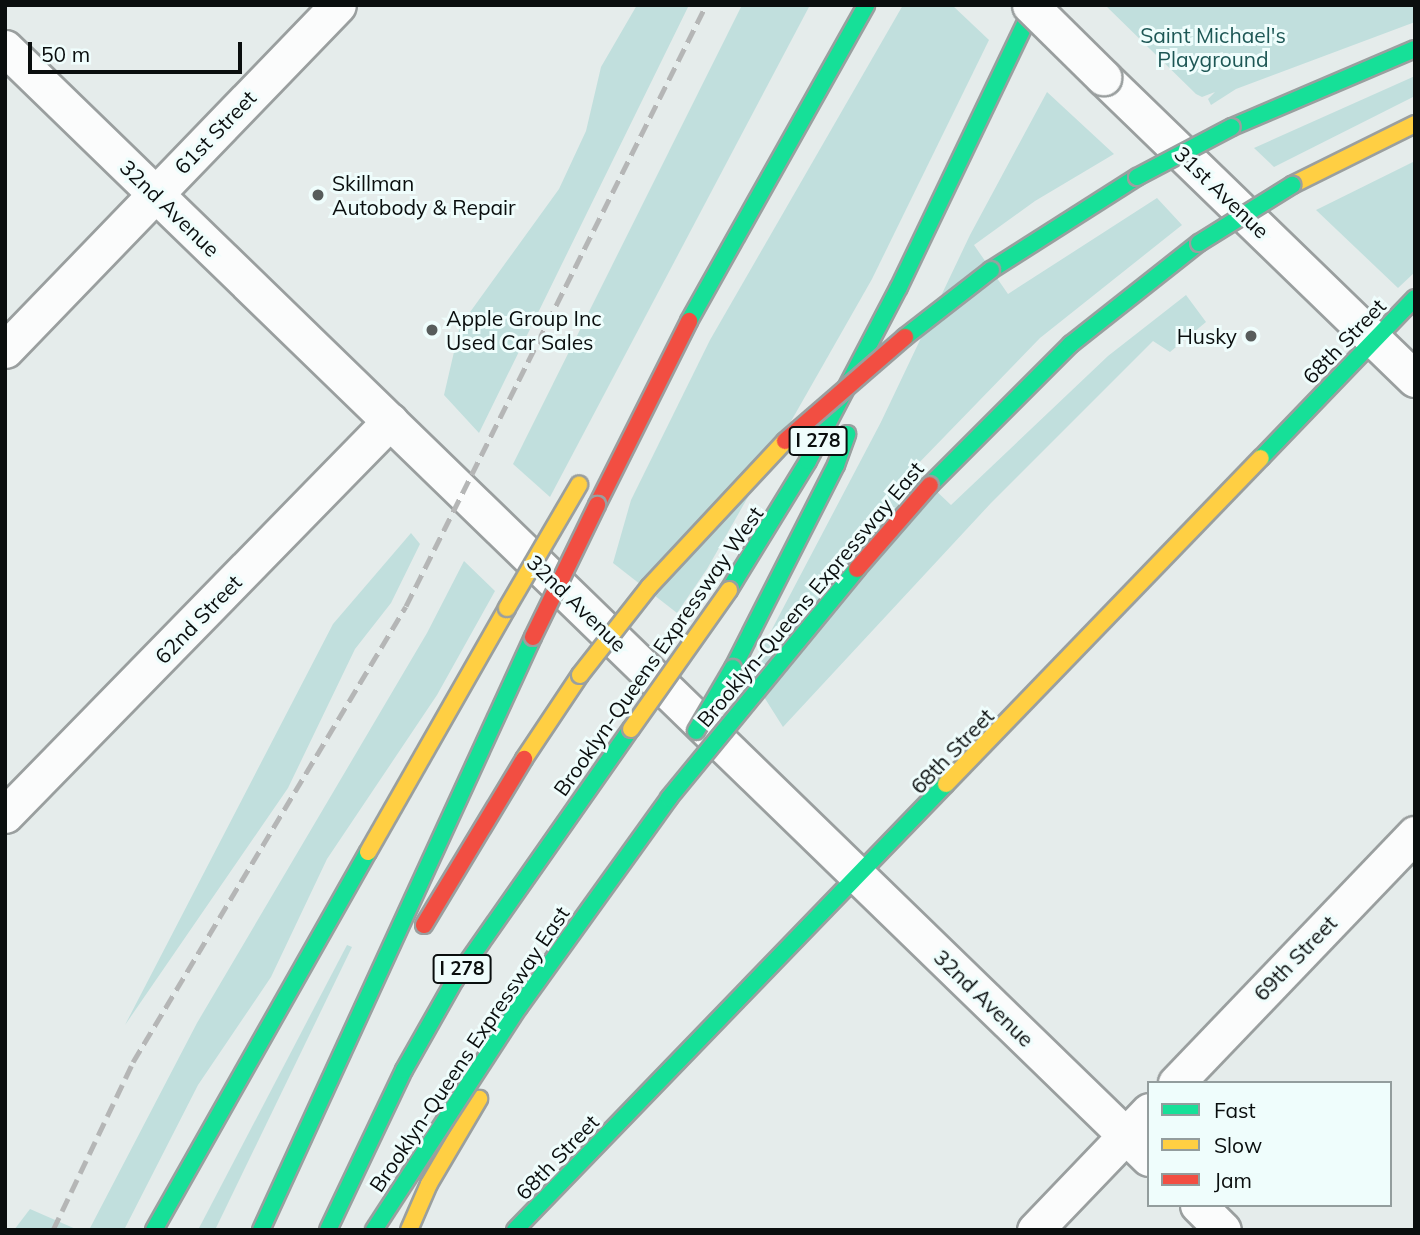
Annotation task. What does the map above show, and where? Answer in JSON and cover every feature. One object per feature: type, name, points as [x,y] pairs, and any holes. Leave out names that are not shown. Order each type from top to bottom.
[{"type":"main road","points":[[261,1230],[335,1074],[533,637],[597,505],[712,275],[866,5]]},
{"type":"main road","name":"Brooklyn-Queens Expressway West","points":[[328,1230],[404,1070],[455,980],[729,590],[793,490],[898,287],[1032,5]]},
{"type":"main road","points":[[335,1074],[509,781],[580,675],[649,587],[769,456],[885,351],[991,270],[1137,177],[1232,127],[1415,49]]},
{"type":"main road","name":"Brooklyn-Queens Expressway East","points":[[374,1230],[491,1048],[609,879],[735,713],[930,485],[1071,344],[1199,243],[1292,185],[1415,124]]},
{"type":"main road","points":[[637,384],[712,275]]},
{"type":"main road","points":[[409,1230],[429,1184],[733,668],[836,465],[898,287]]},
{"type":"main road","name":"68th Street","points":[[515,1230],[860,877],[1415,298]]},
{"type":"main road","points":[[154,1230],[582,479]]},
{"type":"main road","points":[[188,1205],[227,1106]]},
{"type":"street","name":"61st Street","points":[[5,350],[338,5]]},
{"type":"street","name":"31st Avenue","points":[[1032,5],[1415,379]]},
{"type":"street","name":"32nd Avenue","points":[[5,48],[860,877],[1141,1135]]},
{"type":"street","name":"62nd Street","points":[[5,815],[390,421]]},
{"type":"street","name":"69th Street","points":[[1178,1081],[1415,834]]},
{"type":"street","points":[[1035,1230],[1141,1135]]},
{"type":"street","points":[[1200,1207],[1223,1230]]},
{"type":"green space","points":[[637,5],[689,5],[479,433],[444,395],[460,326],[559,189],[586,131],[601,67]]},
{"type":"green space","points":[[742,5],[810,5],[550,497],[513,464]]},
{"type":"green space","points":[[903,5],[952,5],[989,40],[872,279],[707,569],[677,613],[613,563],[631,500],[710,340]]},
{"type":"green space","name":"Saint Michael's Playground","points":[[1105,5],[1415,5],[1415,22],[1236,89],[1211,105],[1208,99],[1215,92],[1202,97],[1196,94]]},
{"type":"green space","points":[[1415,76],[1415,96],[1274,167],[1254,148]]},
{"type":"green space","points":[[1047,92],[1114,154],[1035,201],[974,245],[1008,294],[1157,198],[1182,225],[1040,338],[913,469],[951,505],[1108,356],[1186,295],[1206,322],[1170,352],[1153,341],[991,503],[783,727],[749,673],[881,422],[970,235]]},
{"type":"green space","points":[[1415,161],[1415,272],[1398,288],[1316,210]]},
{"type":"green space","points":[[411,533],[420,544],[391,603],[355,649],[288,788],[125,1025],[333,624]]},
{"type":"green space","points":[[464,561],[495,591],[437,695],[327,859],[271,977],[198,1085],[124,1230],[89,1230],[197,1023],[427,633]]},
{"type":"green space","points":[[347,945],[352,947],[215,1230],[198,1230]]},
{"type":"green space","points":[[30,1209],[78,1230],[14,1230]]},
{"type":"railway","points":[[53,1230],[133,1062],[406,606],[706,5]]},
{"type":"traffic: fast","points":[[689,321],[866,5]]},
{"type":"traffic: fast","points":[[729,590],[808,461],[899,287],[1034,5]]},
{"type":"traffic: fast","points":[[1232,127],[1415,49]]},
{"type":"traffic: fast","points":[[1137,177],[1232,127]]},
{"type":"traffic: fast","points":[[991,270],[1137,177]]},
{"type":"traffic: fast","points":[[1199,243],[1292,185]]},
{"type":"traffic: fast","points":[[930,485],[1071,344],[1199,243]]},
{"type":"traffic: fast","points":[[905,337],[991,270]]},
{"type":"traffic: fast","points":[[1261,458],[1415,298]]},
{"type":"traffic: fast","points":[[733,668],[836,465],[847,434]]},
{"type":"traffic: fast","points":[[374,1230],[519,1007],[669,798],[857,569]]},
{"type":"traffic: fast","points":[[261,1230],[533,637]]},
{"type":"traffic: fast","points":[[696,731],[733,668]]},
{"type":"traffic: fast","points":[[328,1230],[404,1070],[455,980],[631,729]]},
{"type":"traffic: fast","points":[[515,1230],[946,784]]},
{"type":"traffic: fast","points":[[154,1230],[368,852]]},
{"type":"traffic: slow","points":[[1292,185],[1415,124]]},
{"type":"traffic: slow","points":[[580,675],[649,587],[785,441]]},
{"type":"traffic: slow","points":[[946,784],[1261,458]]},
{"type":"traffic: slow","points":[[507,608],[579,485]]},
{"type":"traffic: slow","points":[[631,729],[729,590]]},
{"type":"traffic: slow","points":[[368,852],[507,608]]},
{"type":"traffic: slow","points":[[524,759],[580,675]]},
{"type":"traffic: slow","points":[[409,1230],[429,1184],[479,1099]]},
{"type":"traffic: jam","points":[[597,505],[689,321]]},
{"type":"traffic: jam","points":[[785,441],[905,337]]},
{"type":"traffic: jam","points":[[857,569],[930,485]]},
{"type":"traffic: jam","points":[[533,637],[597,505]]},
{"type":"traffic: jam","points":[[424,925],[524,759]]},
{"type":"place","name":"Skillman Autobody & Repair","points":[[318,195]]},
{"type":"place","name":"Apple Group Inc Used Car Sales","points":[[432,330]]},
{"type":"place","name":"Husky","points":[[1251,336]]}]
